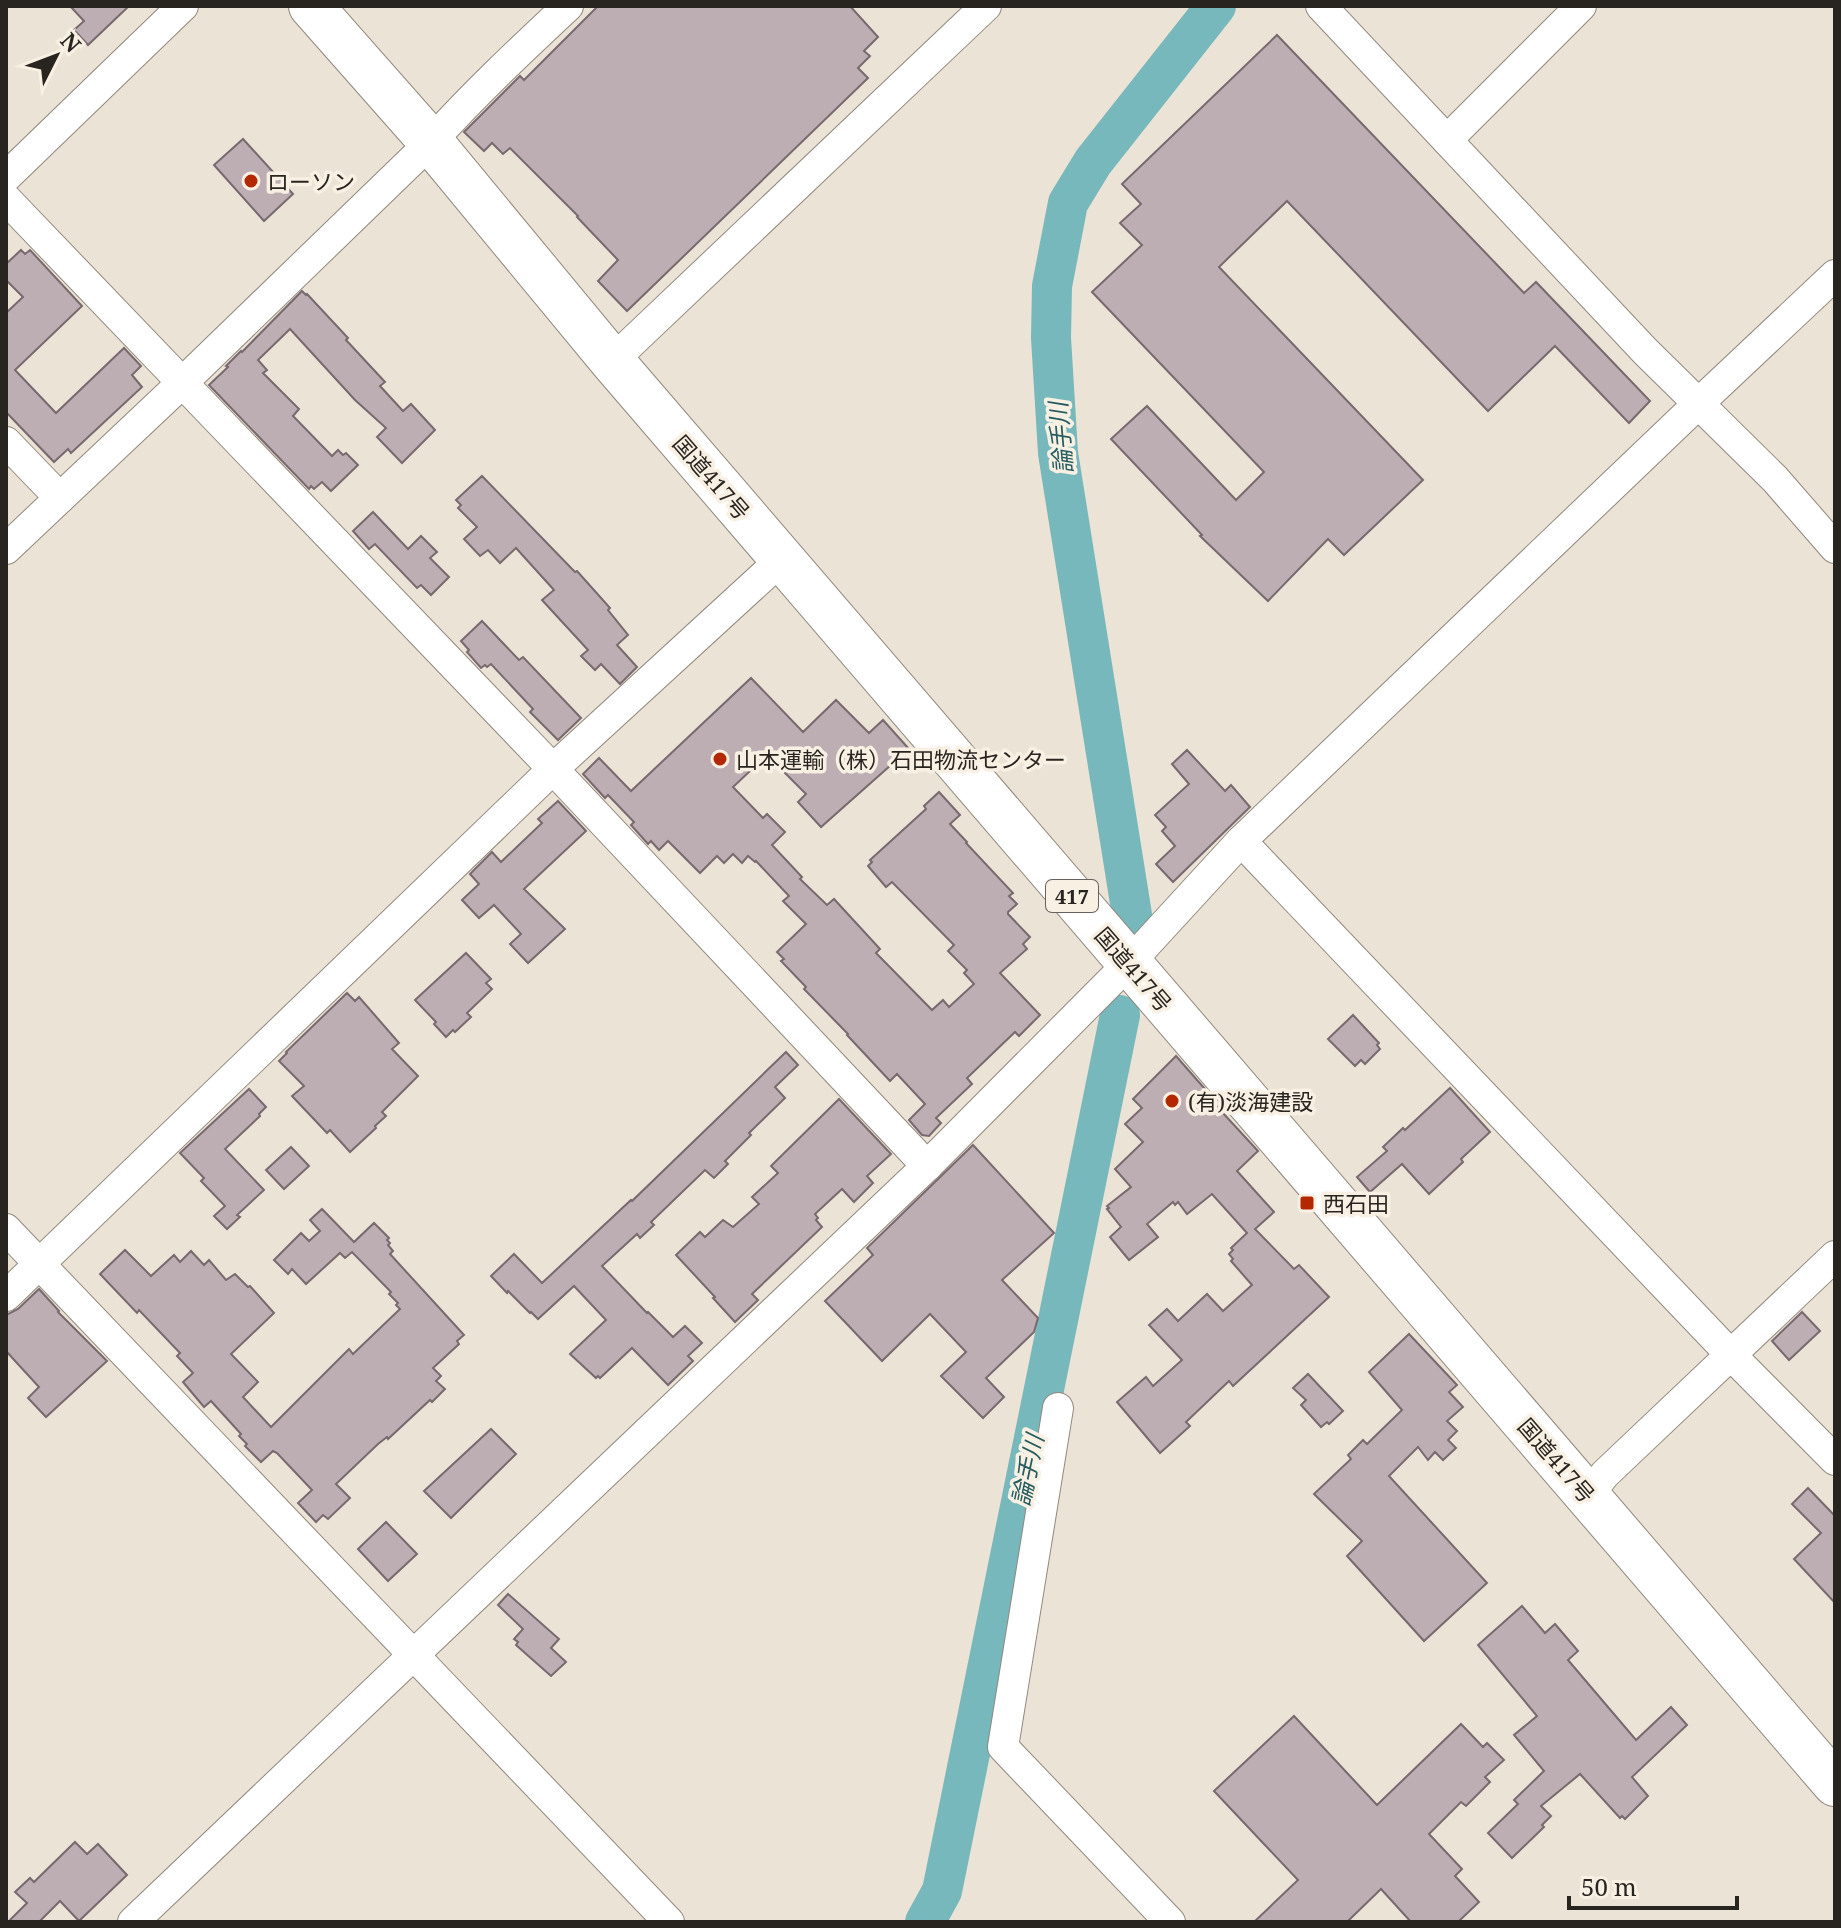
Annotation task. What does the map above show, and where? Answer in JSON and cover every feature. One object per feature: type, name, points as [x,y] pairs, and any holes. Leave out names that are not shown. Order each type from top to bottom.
[{"type":"highway","name":"国道417号","points":[[311,6],[431,142],[612,361],[1835,1784]]},
{"type":"street","points":[[6,177],[183,6]]},
{"type":"street","points":[[6,549],[182,383],[568,6]]},
{"type":"street","points":[[612,361],[986,6]]},
{"type":"street","points":[[1321,6],[1601,304],[1775,479],[1835,548]]},
{"type":"street","points":[[1447,140],[1581,6]]},
{"type":"street","points":[[6,199],[553,769],[927,1166]]},
{"type":"street","points":[[133,1922],[927,1166],[1129,963],[1241,841],[1835,275]]},
{"type":"street","points":[[6,442],[60,498]]},
{"type":"street","points":[[6,1296],[553,769],[782,559]]},
{"type":"street","points":[[1241,841],[1835,1460]]},
{"type":"street","points":[[6,1229],[669,1922]]},
{"type":"street","points":[[1588,1495],[1605,1474],[1835,1256]]},
{"type":"street","points":[[1058,1408],[1003,1747],[1170,1922]]},
{"type":"building","points":[[70,6],[129,6],[88,45],[74,30],[84,21]]},
{"type":"building","points":[[598,6],[850,6],[878,37],[864,51],[870,56],[858,68],[868,78],[627,311],[598,281],[618,260],[578,216],[510,148],[503,154],[492,143],[484,151],[464,132],[520,76],[524,80]]},
{"type":"building","points":[[1277,35],[1524,293],[1536,282],[1650,401],[1629,423],[1555,346],[1488,411],[1287,201],[1219,267],[1423,480],[1344,555],[1328,539],[1268,601],[1200,536],[1111,439],[1147,406],[1236,500],[1264,472],[1092,292],[1142,245],[1120,223],[1141,204],[1122,184]]},
{"type":"building","points":[[243,139],[293,194],[264,221],[214,165]]},
{"type":"building","points":[[21,250],[25,254],[30,250],[82,306],[15,370],[56,413],[124,348],[141,366],[132,375],[142,387],[71,453],[68,449],[54,462],[6,412],[6,313],[23,297],[6,280],[6,264]]},
{"type":"building","points":[[302,291],[348,338],[346,340],[385,382],[380,386],[403,411],[411,404],[435,430],[402,463],[377,437],[386,428],[355,400],[290,329],[258,360],[267,370],[263,373],[299,409],[293,416],[332,456],[338,450],[358,465],[331,491],[322,482],[309,489],[209,385]]},
{"type":"building","points":[[482,476],[577,571],[610,608],[608,610],[628,635],[617,645],[637,667],[620,684],[601,664],[595,670],[581,656],[588,650],[542,600],[554,590],[516,548],[500,563],[488,550],[480,556],[464,539],[477,527],[458,508],[461,505],[456,500]]},
{"type":"building","points":[[373,512],[408,549],[421,536],[437,552],[430,558],[449,577],[431,595],[421,585],[417,588],[375,544],[369,549],[353,531]]},
{"type":"building","points":[[482,621],[519,660],[523,657],[581,718],[558,740],[530,712],[533,709],[491,664],[481,668],[467,652],[469,650],[461,641]]},
{"type":"building","points":[[751,678],[803,732],[836,700],[869,733],[883,720],[909,749],[821,827],[798,802],[806,794],[767,755],[733,787],[763,818],[767,814],[785,832],[772,845],[802,877],[800,879],[827,905],[834,899],[880,949],[876,953],[932,1010],[943,1000],[949,1007],[974,984],[964,973],[967,970],[948,951],[954,945],[892,882],[886,887],[868,866],[872,862],[870,860],[926,809],[924,806],[939,792],[960,815],[950,824],[1013,893],[1009,896],[1017,904],[1008,914],[1030,937],[1023,944],[1027,949],[1000,973],[1040,1015],[1019,1036],[1015,1032],[967,1078],[972,1084],[936,1118],[941,1123],[929,1136],[922,1135],[909,1120],[925,1104],[897,1074],[890,1081],[781,961],[784,959],[777,952],[806,924],[783,901],[789,896],[756,861],[748,856],[742,863],[733,854],[724,863],[717,856],[700,873],[668,841],[659,850],[651,841],[648,844],[631,825],[634,822],[583,774],[599,758],[631,791]]},
{"type":"building","points":[[1187,750],[1225,791],[1231,785],[1250,807],[1173,882],[1156,864],[1175,846],[1162,831],[1166,827],[1155,815],[1189,784],[1172,764]]},
{"type":"building","points":[[558,801],[586,831],[524,889],[565,929],[528,963],[510,944],[521,934],[494,905],[479,918],[462,900],[479,884],[470,874],[492,852],[501,862],[542,823],[538,819]]},
{"type":"building","points":[[466,953],[491,979],[486,983],[492,989],[467,1013],[471,1017],[446,1037],[415,1000]]},
{"type":"building","points":[[347,993],[355,1001],[359,997],[399,1043],[392,1049],[418,1076],[382,1112],[386,1116],[376,1128],[350,1152],[292,1096],[304,1086],[279,1061]]},
{"type":"building","points":[[1353,1015],[1379,1043],[1380,1049],[1365,1064],[1361,1060],[1355,1066],[1328,1039]]},
{"type":"building","points":[[786,1052],[798,1065],[775,1087],[785,1098],[749,1133],[751,1135],[725,1161],[728,1164],[714,1178],[705,1170],[651,1222],[654,1225],[640,1238],[637,1234],[602,1266],[673,1337],[685,1326],[702,1343],[688,1356],[693,1361],[668,1385],[632,1348],[600,1378],[596,1378],[570,1354],[606,1320],[574,1286],[538,1319],[491,1276],[514,1254],[542,1283]]},
{"type":"building","points":[[1176,1056],[1258,1151],[1237,1171],[1274,1212],[1255,1229],[1294,1269],[1299,1265],[1329,1297],[1233,1386],[1229,1381],[1186,1422],[1190,1426],[1160,1453],[1117,1402],[1146,1377],[1153,1386],[1182,1360],[1149,1325],[1167,1309],[1178,1321],[1207,1294],[1223,1311],[1252,1285],[1231,1261],[1233,1259],[1229,1254],[1247,1233],[1212,1194],[1187,1214],[1178,1202],[1175,1205],[1173,1202],[1147,1224],[1158,1237],[1129,1260],[1110,1237],[1121,1227],[1107,1206],[1131,1187],[1115,1169],[1143,1142],[1125,1124],[1142,1108],[1133,1099]]},
{"type":"building","points":[[1450,1088],[1490,1132],[1429,1194],[1402,1164],[1370,1192],[1357,1177],[1387,1151],[1383,1147]]},
{"type":"building","points":[[249,1089],[266,1107],[225,1149],[264,1190],[227,1229],[214,1216],[225,1206],[180,1153]]},
{"type":"building","points":[[839,1099],[891,1154],[867,1176],[873,1183],[854,1202],[842,1189],[815,1214],[822,1227],[752,1294],[758,1300],[735,1322],[676,1255],[700,1232],[705,1237],[723,1220],[733,1227],[759,1204],[752,1197],[778,1173],[771,1166]]},
{"type":"building","points":[[973,1145],[1054,1233],[1002,1280],[1038,1318],[1034,1332],[986,1378],[1004,1397],[983,1418],[941,1376],[966,1352],[930,1314],[882,1361],[825,1301],[873,1255],[867,1248]]},
{"type":"building","points":[[291,1147],[309,1166],[284,1189],[266,1170]]},
{"type":"building","points":[[322,1209],[354,1242],[374,1223],[389,1238],[388,1245],[393,1251],[390,1254],[464,1335],[457,1341],[459,1344],[433,1368],[441,1376],[436,1381],[445,1389],[388,1439],[378,1444],[336,1484],[350,1498],[328,1519],[323,1515],[316,1522],[298,1503],[312,1490],[277,1453],[273,1451],[261,1462],[211,1401],[204,1407],[183,1382],[193,1373],[177,1356],[180,1353],[100,1274],[125,1250],[151,1276],[174,1255],[180,1262],[191,1251],[204,1265],[209,1260],[226,1280],[235,1274],[250,1286],[274,1313],[231,1354],[258,1382],[243,1397],[271,1427],[349,1349],[353,1354],[400,1309],[389,1294],[391,1292],[352,1252],[345,1258],[340,1253],[306,1284],[292,1269],[288,1274],[274,1260],[301,1233],[309,1241],[320,1231],[310,1220]]},
{"type":"building","points":[[39,1289],[107,1361],[46,1417],[28,1398],[39,1387],[6,1351],[6,1315],[18,1309]]},
{"type":"building","points":[[1802,1312],[1820,1331],[1789,1360],[1772,1341]]},
{"type":"building","points":[[1409,1334],[1457,1385],[1449,1392],[1463,1407],[1447,1421],[1457,1431],[1448,1440],[1456,1448],[1443,1460],[1435,1452],[1428,1460],[1418,1447],[1389,1476],[1487,1583],[1424,1641],[1347,1556],[1362,1541],[1314,1494],[1351,1459],[1348,1455],[1363,1440],[1367,1444],[1402,1410],[1369,1372]]},
{"type":"building","points":[[1308,1374],[1343,1411],[1321,1427],[1301,1405],[1306,1400],[1293,1388]]},
{"type":"building","points":[[491,1429],[516,1454],[451,1518],[424,1491]]},
{"type":"building","points":[[1808,1488],[1835,1516],[1835,1603],[1794,1559],[1821,1533],[1792,1504]]},
{"type":"building","points":[[386,1522],[417,1554],[388,1581],[358,1549]]},
{"type":"building","points":[[508,1594],[559,1639],[551,1648],[566,1662],[551,1676],[516,1645],[518,1642],[514,1639],[523,1629],[498,1605]]},
{"type":"building","points":[[1522,1606],[1545,1633],[1555,1624],[1578,1651],[1568,1660],[1636,1740],[1671,1707],[1687,1725],[1632,1777],[1648,1796],[1625,1819],[1620,1818],[1580,1774],[1541,1806],[1551,1816],[1512,1858],[1488,1833],[1518,1804],[1514,1800],[1544,1771],[1514,1735],[1537,1716],[1478,1645]]},
{"type":"building","points":[[1294,1716],[1377,1805],[1461,1724],[1483,1747],[1487,1743],[1504,1760],[1485,1777],[1490,1782],[1466,1806],[1461,1802],[1429,1834],[1462,1869],[1455,1876],[1479,1902],[1458,1922],[1411,1922],[1381,1889],[1347,1922],[1254,1922],[1298,1880],[1214,1791]]},
{"type":"building","points":[[75,1842],[87,1854],[98,1844],[127,1875],[79,1921],[60,1901],[39,1922],[8,1922],[27,1903],[15,1892],[30,1878],[34,1882]]},
{"type":"waterway","name":"論手川","points":[[1132,915],[1058,453],[1051,338],[1052,286],[1068,203],[1093,162],[1216,6]]},
{"type":"waterway","name":"論手川","points":[[925,1922],[942,1891],[1120,1015]]},
{"type":"place","name":"ローソン","points":[[251,181]]},
{"type":"place","name":"山本運輸（株）石田物流センター","points":[[720,759]]},
{"type":"place","name":"(有)淡海建設","points":[[1172,1101]]},
{"type":"place","name":"西石田","points":[[1307,1203]]}]
